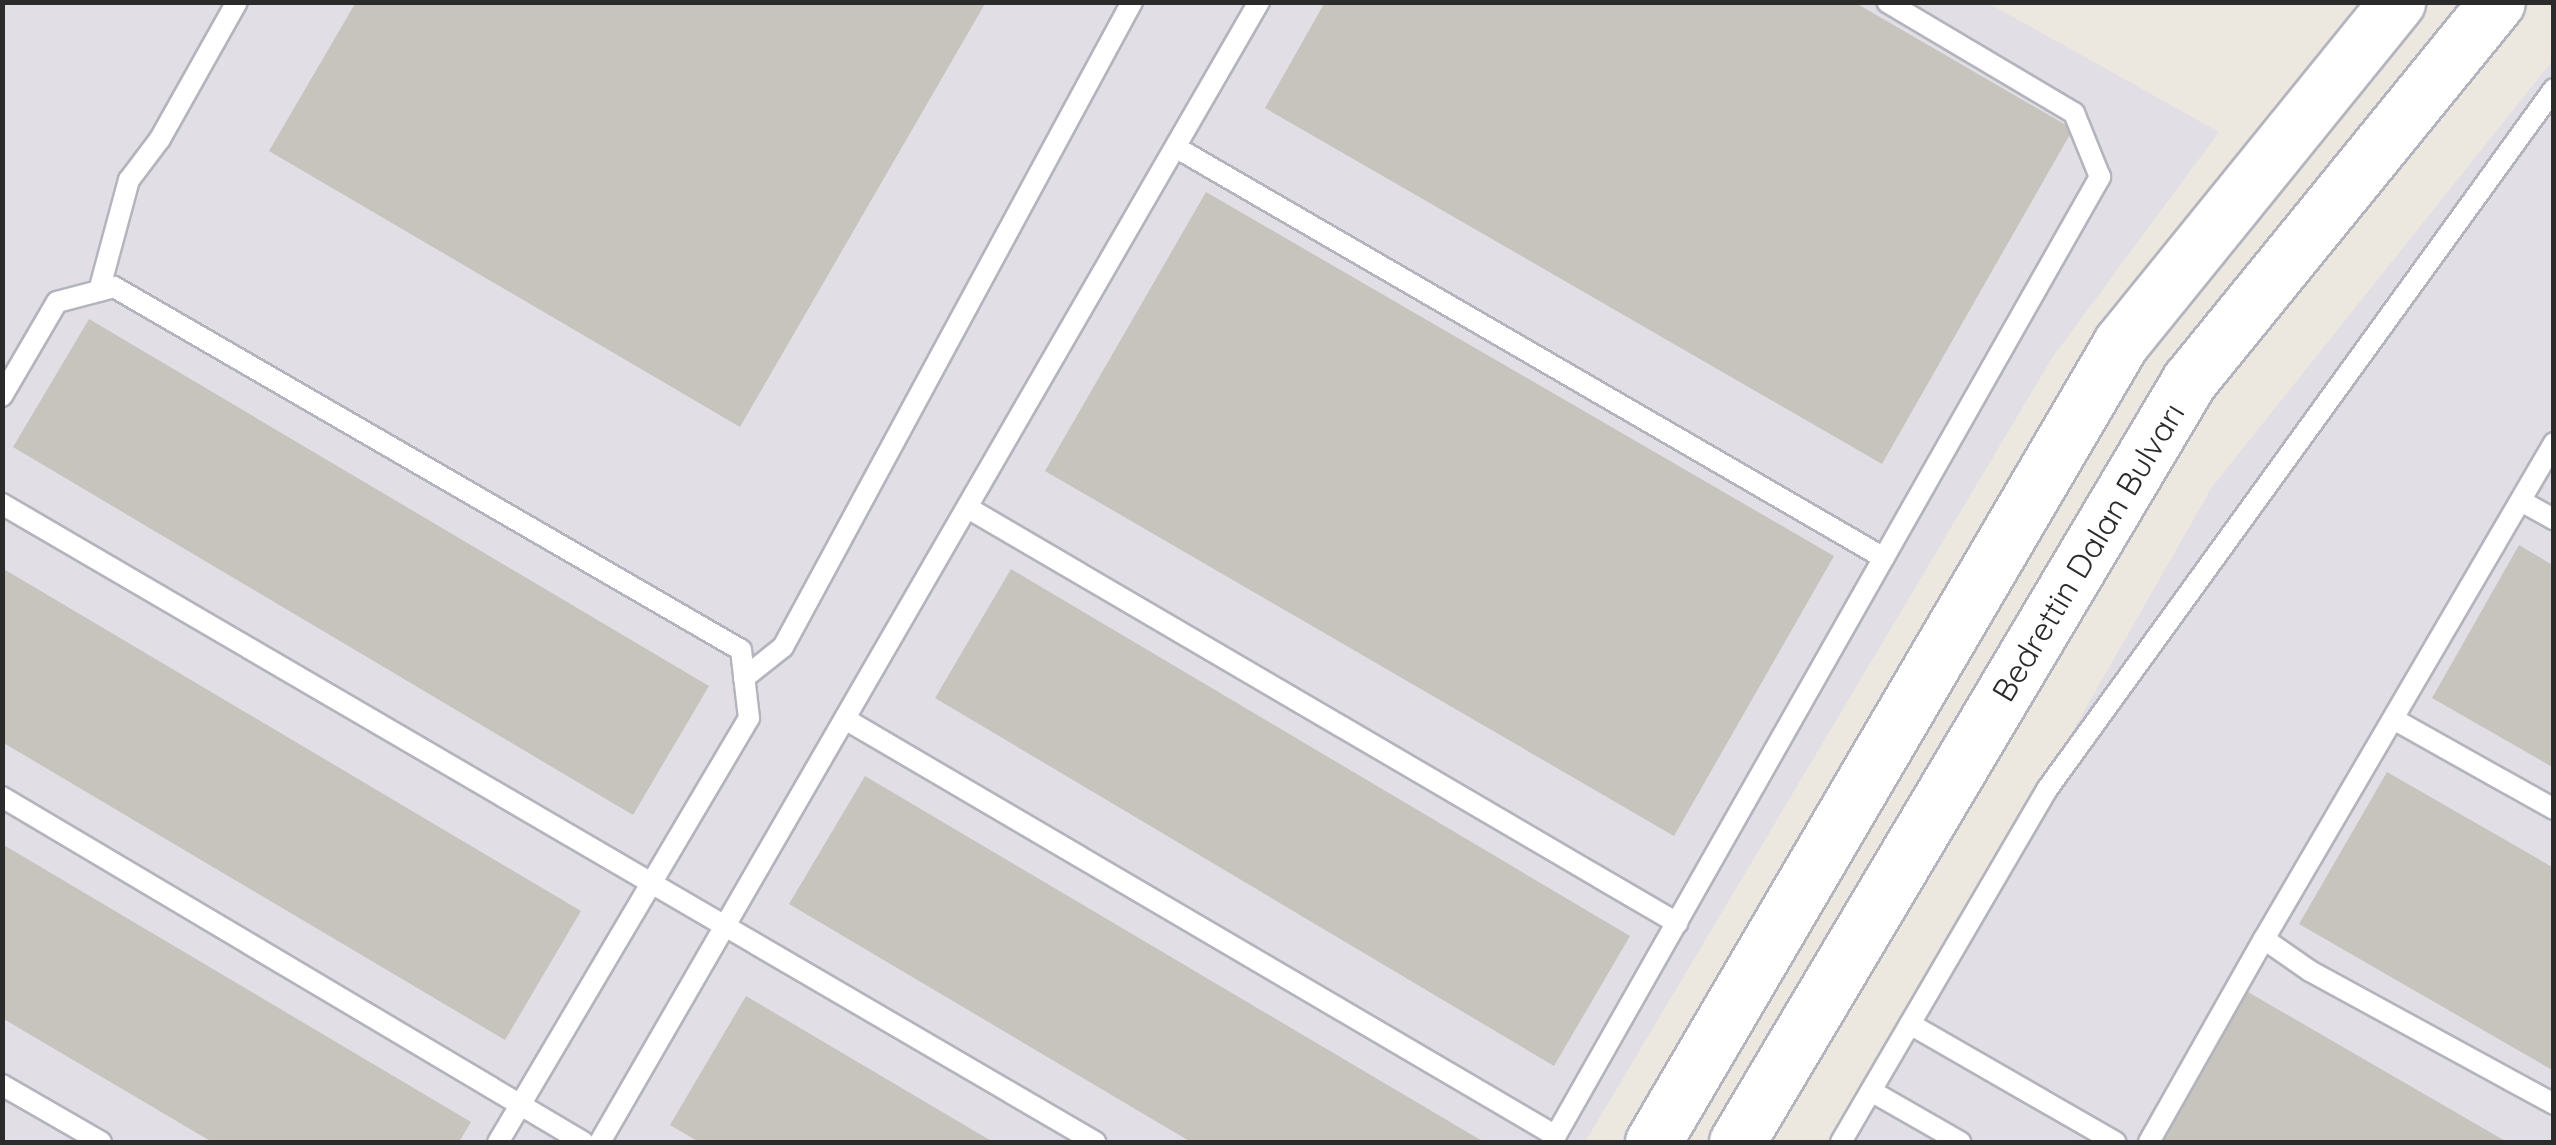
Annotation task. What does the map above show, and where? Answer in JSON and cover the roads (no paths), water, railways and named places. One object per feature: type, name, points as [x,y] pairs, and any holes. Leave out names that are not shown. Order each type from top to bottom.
[{"type":"main road","points":[[1653,1142],[2122,343],[2397,2]]},
{"type":"main road","name":"Bedrettin Dalan Bulvarı","points":[[1737,1142],[2189,381],[2497,2]]},
{"type":"lane","points":[[99,291],[129,180],[160,139],[237,2]]},
{"type":"lane","points":[[744,678],[783,647],[1132,2]]},
{"type":"lane","points":[[600,1142],[1259,2]]},
{"type":"lane","points":[[845,720],[1554,1139],[2100,177],[2074,112],[1887,2]]},
{"type":"lane","points":[[1841,1142],[2048,788],[2554,90]]},
{"type":"lane","points":[[1177,148],[1884,558]]},
{"type":"lane","points":[[2,396],[57,302],[114,287],[740,650],[749,718],[498,1142]]},
{"type":"lane","points":[[2150,1142],[2264,939],[2397,721],[2554,443]]},
{"type":"lane","points":[[2520,501],[2554,520]]},
{"type":"lane","points":[[2,504],[1095,1142]]},
{"type":"lane","points":[[968,508],[1677,923]]},
{"type":"lane","points":[[2397,721],[2554,809]]},
{"type":"lane","points":[[2,797],[584,1142]]},
{"type":"lane","points":[[2264,939],[2310,971],[2554,1104]]},
{"type":"lane","points":[[1910,1024],[2115,1142]]},
{"type":"lane","points":[[2,1085],[101,1142]]},
{"type":"lane","points":[[1871,1092],[1960,1142]]}]
